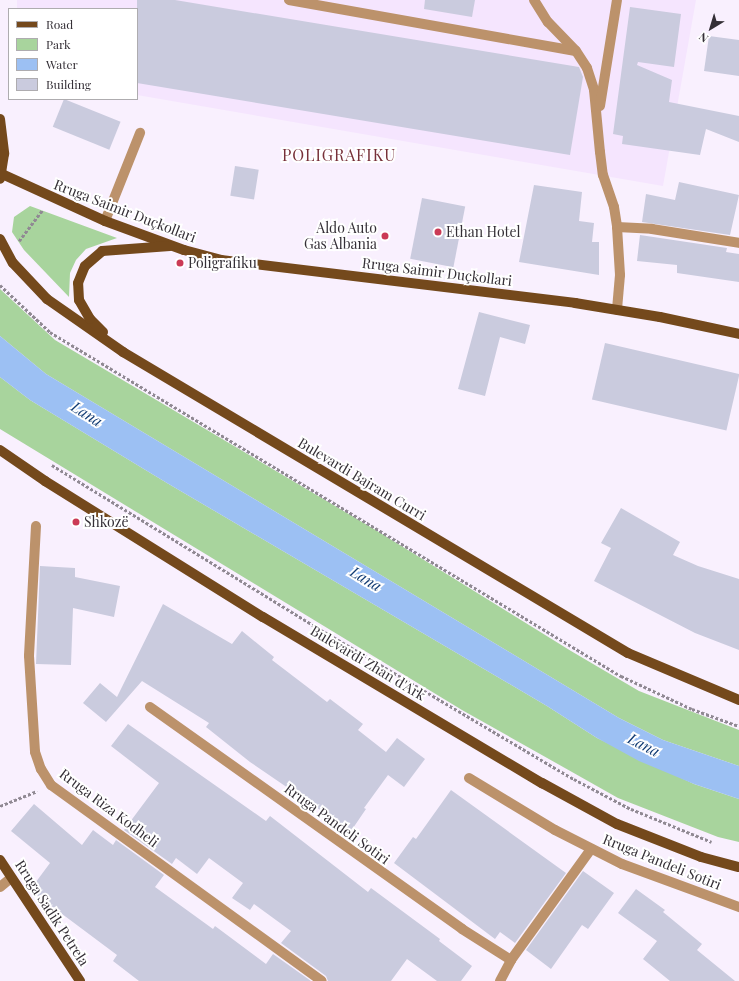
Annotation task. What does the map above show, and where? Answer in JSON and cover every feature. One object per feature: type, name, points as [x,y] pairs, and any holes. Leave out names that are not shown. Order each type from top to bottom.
[{"type":"main road","points":[[0,119],[4,141],[1,177]]},
{"type":"main road","name":"Rruga Saimir Duçkollari","points":[[1,177],[105,220],[204,256],[240,263],[617,310],[739,334]]},
{"type":"main road","name":"Bulevardi Bajram Curri","points":[[0,239],[13,263],[43,294],[123,352],[628,653],[739,700]]},
{"type":"main road","points":[[123,352],[90,319],[82,307],[79,300],[80,274],[92,257],[102,251],[176,246]]},
{"type":"main road","name":"Bulevardi Zhan d'Ark","points":[[0,450],[263,617],[542,783],[617,824],[701,857],[739,867]]},
{"type":"main road","points":[[0,457],[11,458]]},
{"type":"main road","name":"Rruga Sadik Petrela","points":[[0,860],[80,981]]},
{"type":"street","points":[[289,0],[576,51]]},
{"type":"street","points":[[534,0],[548,22],[576,51],[589,76],[598,114],[603,175],[614,207],[617,227],[620,275],[617,310]]},
{"type":"street","points":[[598,114],[617,0]]},
{"type":"street","points":[[105,220],[140,133]]},
{"type":"street","points":[[617,227],[652,229],[739,243]]},
{"type":"street","name":"Rruga Riza Kodheli","points":[[36,526],[29,663],[35,752],[41,769],[51,785],[322,981]]},
{"type":"street","name":"Rruga Pandeli Sotiri","points":[[150,707],[456,925],[511,960]]},
{"type":"street","points":[[469,778],[591,849]]},
{"type":"street","name":"Rruga Pandeli Sotiri","points":[[500,981],[511,960],[591,849],[656,878],[739,907]]},
{"type":"street","points":[[0,887],[11,878]]},
{"type":"path","points":[[18,241],[42,210]]},
{"type":"path","points":[[0,285],[50,332],[621,676],[692,709],[739,726]]},
{"type":"path","points":[[48,462],[325,632],[561,772],[631,809],[718,844]]},
{"type":"path","points":[[0,806],[51,785]]},
{"type":"shaded area","points":[[17,0],[696,0],[663,186],[138,95],[138,8],[17,8]]},
{"type":"green space","points":[[30,206],[117,238],[86,249],[76,260],[70,273],[69,297],[24,250],[12,232],[14,217]]},
{"type":"green space","points":[[0,289],[55,340],[374,529],[571,651],[639,691],[739,730],[739,766],[663,740],[619,718],[46,374],[0,336]]},
{"type":"green space","points":[[0,377],[30,400],[167,483],[547,706],[597,738],[694,784],[739,799],[739,842],[718,837],[618,798],[462,710],[0,429]]},
{"type":"water","name":"Lana","points":[[0,336],[46,374],[619,718],[663,740],[739,766],[739,799],[694,784],[639,761],[597,738],[547,706],[167,483],[30,400],[0,377]]},
{"type":"building","points":[[137,0],[175,0],[579,67],[583,77],[570,155],[138,83]]},
{"type":"building","points":[[425,0],[475,0],[472,17],[424,9]]},
{"type":"building","points":[[630,7],[681,14],[674,67],[638,62],[637,65],[672,80],[669,102],[739,116],[739,142],[706,129],[700,155],[622,144],[623,136],[613,134]]},
{"type":"building","points":[[709,36],[739,40],[739,76],[704,71]]},
{"type":"building","points":[[64,100],[121,122],[109,150],[53,127]]},
{"type":"building","points":[[235,166],[259,170],[254,199],[230,196]]},
{"type":"building","points":[[679,182],[739,195],[730,235],[642,222],[646,194],[675,200]]},
{"type":"building","points":[[534,185],[582,192],[579,221],[594,223],[592,242],[599,242],[599,275],[519,262]]},
{"type":"building","name":"Ethan Hotel","points":[[422,198],[465,206],[453,267],[410,259]]},
{"type":"building","points":[[640,235],[727,248],[726,252],[739,254],[739,282],[677,273],[677,265],[637,261]]},
{"type":"building","points":[[479,312],[530,325],[525,344],[500,337],[485,396],[458,389]]},
{"type":"building","points":[[605,343],[739,374],[726,431],[592,400]]},
{"type":"building","points":[[621,508],[680,542],[673,555],[698,566],[739,579],[739,650],[695,633],[594,581],[611,548],[601,543]]},
{"type":"building","points":[[40,566],[75,568],[75,577],[120,586],[114,617],[73,608],[71,665],[36,664]]},
{"type":"building","points":[[163,604],[232,644],[242,631],[274,657],[272,660],[327,702],[330,699],[363,724],[358,730],[386,752],[397,738],[425,759],[404,787],[388,775],[364,808],[366,809],[351,831],[250,762],[206,727],[209,723],[142,681],[106,722],[83,703],[100,683],[117,697]]},
{"type":"building","points":[[128,724],[266,821],[270,816],[368,892],[371,888],[440,939],[439,941],[472,966],[461,981],[437,981],[407,959],[391,981],[328,981],[326,976],[281,943],[291,931],[254,904],[250,910],[232,898],[243,883],[209,858],[197,874],[176,858],[172,864],[124,830],[159,783],[111,746]]},
{"type":"building","points":[[451,790],[566,873],[515,943],[500,932],[495,939],[394,863],[413,837],[416,839]]},
{"type":"building","points":[[34,804],[82,845],[93,830],[113,845],[116,840],[164,875],[155,887],[213,929],[215,926],[266,964],[273,954],[311,981],[139,981],[113,961],[117,955],[30,890],[50,863],[11,831]]},
{"type":"building","points":[[583,871],[614,893],[588,929],[582,925],[551,969],[526,950]]},
{"type":"building","points":[[636,889],[665,910],[663,912],[702,944],[697,950],[735,981],[670,981],[643,959],[657,941],[618,913]]},
{"type":"place","name":"Ethan Hotel","points":[[438,232]]},
{"type":"place","name":"Aldo Auto Gas Albania","points":[[385,236]]},
{"type":"place","name":"Poligrafiku","points":[[180,263]]},
{"type":"place","name":"Shkozë","points":[[76,522]]},
{"type":"district","name":"POLIGRAFIKU","points":[[339,155]]}]
